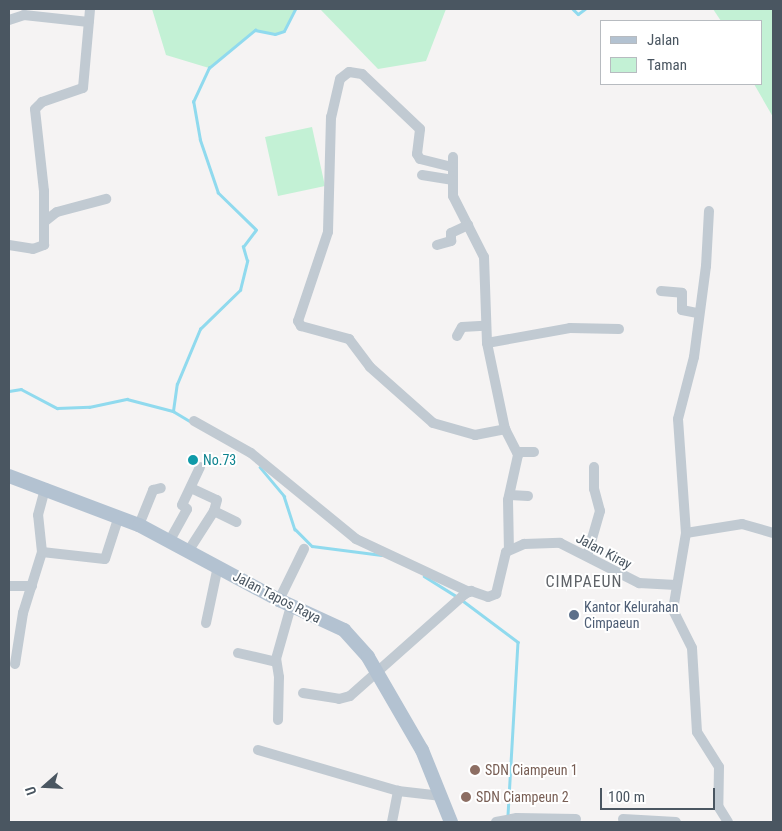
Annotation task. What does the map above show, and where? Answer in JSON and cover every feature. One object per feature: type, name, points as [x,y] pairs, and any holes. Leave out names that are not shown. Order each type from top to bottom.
[{"type":"main road","name":"Jalan Tapos Raya","points":[[9,476],[139,525],[189,550],[285,603],[344,630],[378,674],[422,750],[451,822]]},
{"type":"street","points":[[9,245],[41,248],[44,222],[35,109],[42,102],[83,88],[90,9]]},
{"type":"street","points":[[9,20],[36,12],[89,22]]},
{"type":"street","points":[[194,421],[251,453],[356,539],[464,596],[488,597],[496,594],[509,550],[510,495],[517,452],[505,429],[484,326],[484,257],[453,196],[452,162],[420,159],[416,154],[420,129],[362,74],[349,72],[340,80],[334,90],[331,118],[328,232],[298,321],[300,326],[349,339],[370,367],[433,423],[472,435],[505,429]]},
{"type":"street","points":[[422,175],[452,180]]},
{"type":"street","points":[[44,222],[57,212],[106,198]]},
{"type":"street","points":[[709,212],[706,266],[691,374],[678,426],[684,458],[686,532],[676,585],[674,615],[692,648],[697,732],[719,767],[718,806],[728,822]]},
{"type":"street","points":[[437,246],[451,241],[451,233],[468,225]]},
{"type":"street","points":[[661,291],[682,293],[682,310],[698,313]]},
{"type":"street","points":[[457,336],[462,327],[484,326]]},
{"type":"street","points":[[487,343],[570,328],[619,329]]},
{"type":"street","points":[[517,452],[534,452]]},
{"type":"street","points":[[170,540],[193,489],[200,467]]},
{"type":"street","points":[[587,556],[600,511],[594,489],[594,467]]},
{"type":"street","points":[[16,664],[23,613],[42,552],[38,515],[45,488]]},
{"type":"street","points":[[139,525],[152,490],[161,488]]},
{"type":"street","points":[[189,550],[214,511],[217,500],[193,489]]},
{"type":"street","points":[[510,495],[528,496]]},
{"type":"street","points":[[214,511],[237,522]]},
{"type":"street","points":[[42,552],[107,557],[119,516]]},
{"type":"street","points":[[686,532],[742,524],[773,533]]},
{"type":"street","name":"Jalan Kiray","points":[[509,550],[524,544],[549,542],[587,556],[639,583],[676,585]]},
{"type":"street","points":[[278,720],[276,662],[285,603],[304,550]]},
{"type":"street","points":[[206,623],[218,566]]},
{"type":"street","points":[[9,586],[32,586]]},
{"type":"street","points":[[303,693],[342,700],[378,674],[464,596]]},
{"type":"street","points":[[238,653],[276,662]]},
{"type":"street","points":[[258,750],[398,791],[442,796]]},
{"type":"street","points":[[392,822],[398,791]]},
{"type":"street","points":[[504,821],[576,819]]},
{"type":"street","points":[[623,819],[676,822]]},
{"type":"green space","points":[[152,9],[295,9],[284,31],[275,34],[255,30],[209,68],[166,55]]},
{"type":"green space","points":[[320,9],[446,9],[426,61],[378,69]]},
{"type":"green space","points":[[713,9],[773,9],[773,117],[755,85],[762,85],[762,20],[720,20]]},
{"type":"green space","points":[[312,127],[325,186],[278,196],[265,137]]},
{"type":"waterway","points":[[173,411],[177,384],[200,329],[240,290],[247,261],[243,247],[256,230],[218,193],[200,140],[193,102],[209,68],[255,30],[275,34],[284,31],[295,9]]},
{"type":"waterway","points":[[573,9],[578,14],[585,9]]},
{"type":"waterway","points":[[9,391],[21,389],[57,408],[89,407],[127,399],[173,411],[191,422]]},
{"type":"waterway","points":[[260,467],[284,496],[295,529],[312,546],[381,555]]},
{"type":"waterway","points":[[424,576],[457,597]]},
{"type":"waterway","points":[[462,600],[518,642],[508,816]]},
{"type":"place","name":"No.73","points":[[193,460]]},
{"type":"place","name":"Kantor Kelurahan Cimpaeun","points":[[574,615]]},
{"type":"place","name":"SDN Ciampeun 1","points":[[475,770]]},
{"type":"place","name":"SDN Ciampeun 2","points":[[466,797]]},
{"type":"district","name":"CIMPAEUN","points":[[584,582]]}]
